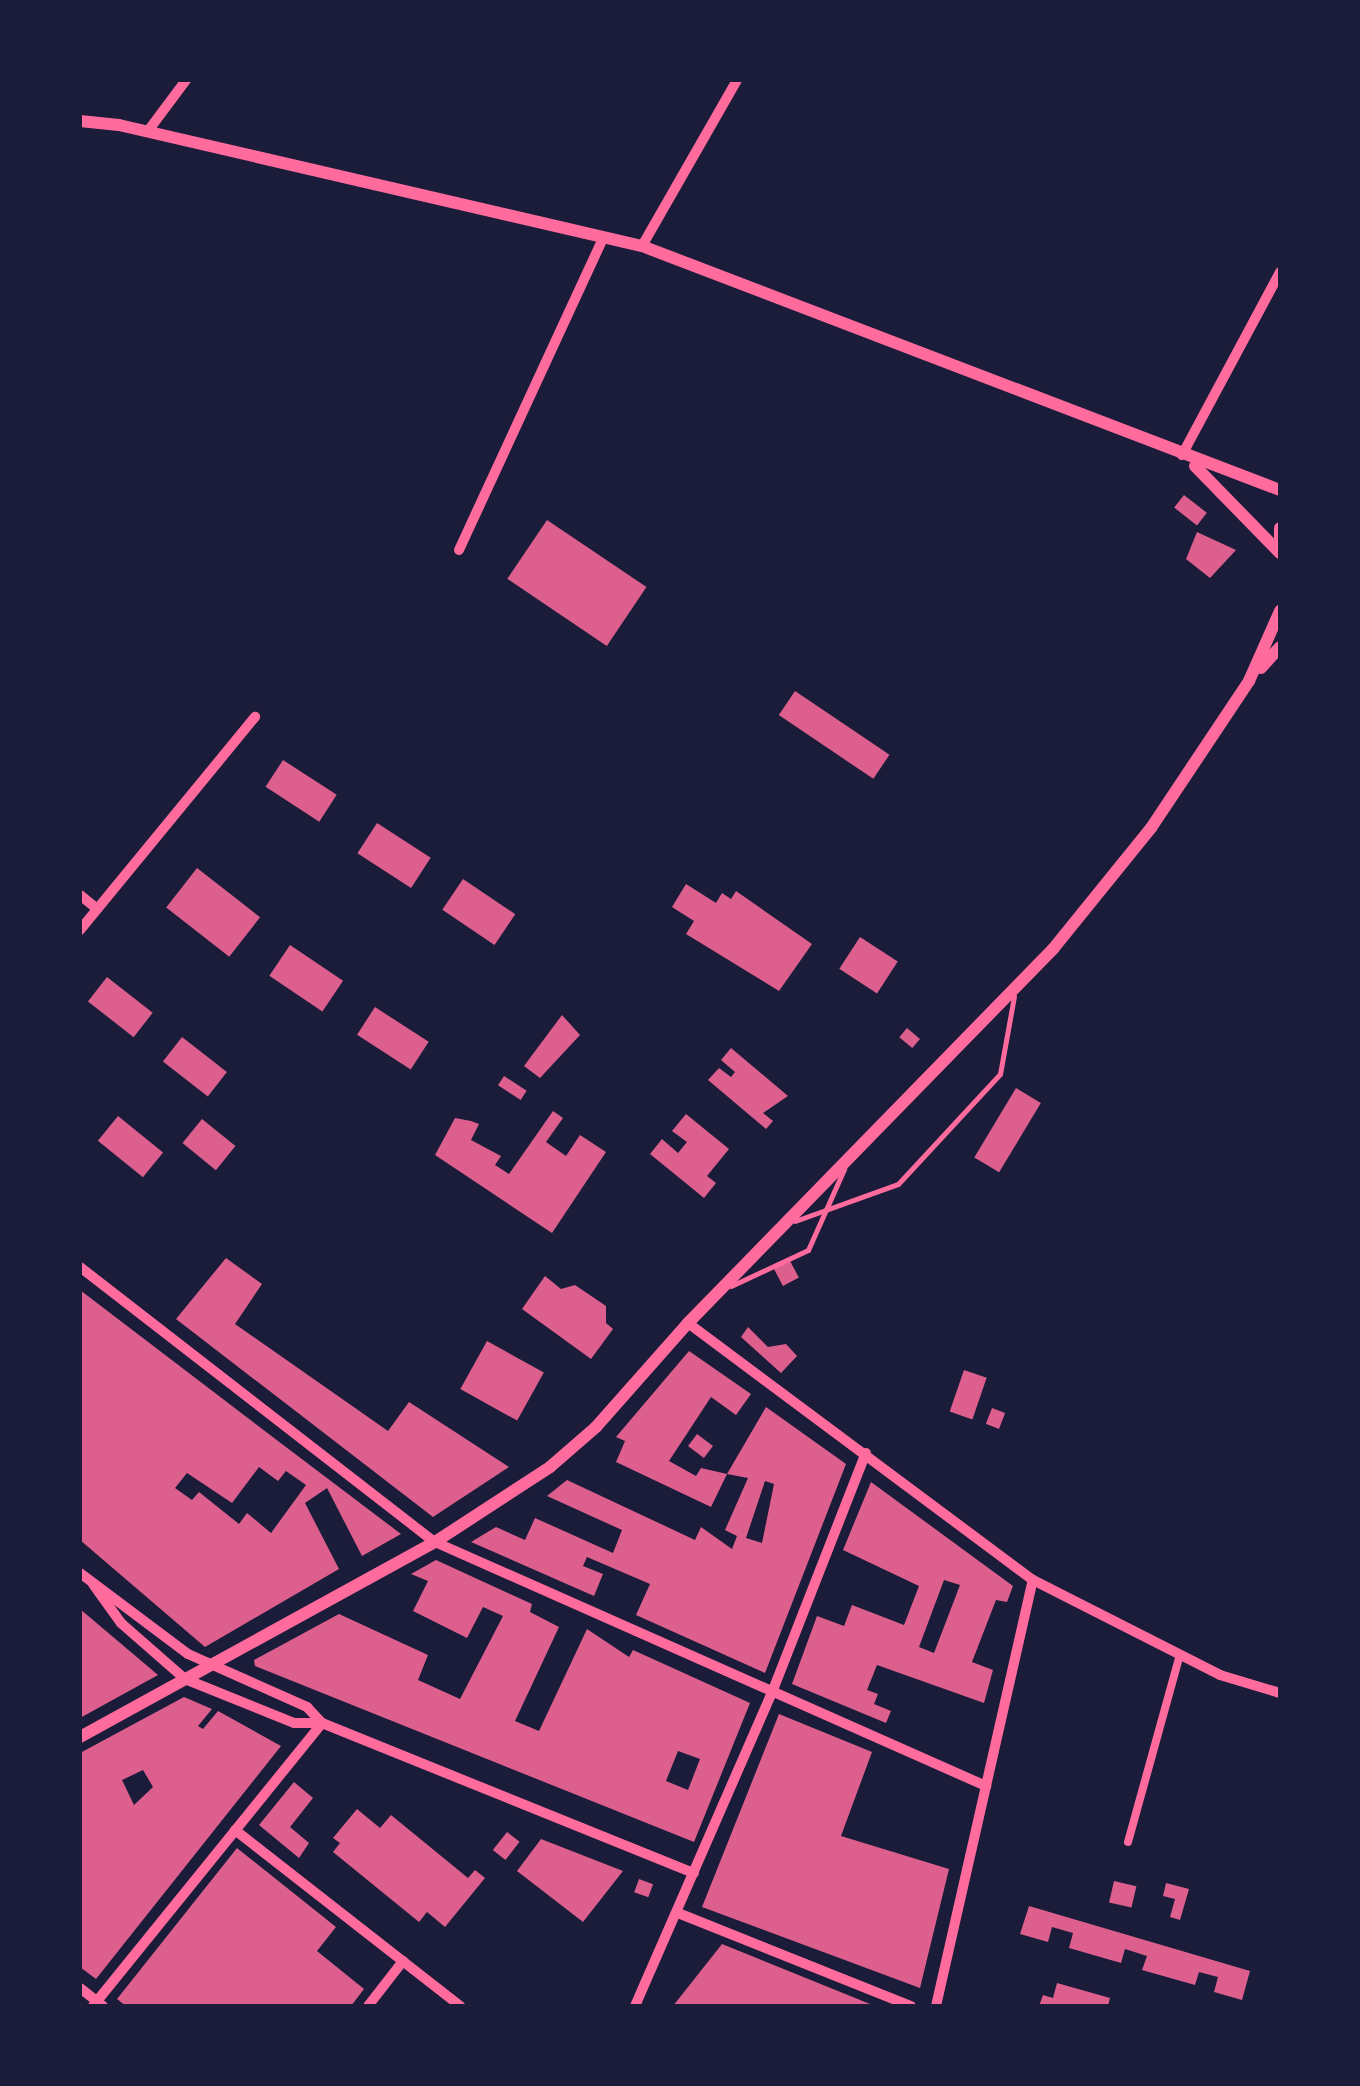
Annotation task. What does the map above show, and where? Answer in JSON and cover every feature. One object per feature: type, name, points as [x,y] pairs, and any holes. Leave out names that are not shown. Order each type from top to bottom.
[{"type":"street","points":[[148,131],[186,80]]},
{"type":"street","points":[[642,246],[737,80]]},
{"type":"street","points":[[80,121],[148,131],[642,246],[1280,490]]},
{"type":"street","points":[[459,550],[603,238]]},
{"type":"street","points":[[1182,455],[1280,272]]},
{"type":"street","points":[[1182,455],[1280,553]]},
{"type":"street","points":[[1280,528],[1280,542]]},
{"type":"street","points":[[1249,681],[1280,611]]},
{"type":"street","points":[[80,1737],[434,1542],[550,1467],[596,1427],[688,1323],[1016,987],[1151,828],[1249,681],[1280,647]]},
{"type":"street","points":[[80,930],[255,717]]},
{"type":"street","points":[[80,895],[97,909]]},
{"type":"street","points":[[80,1267],[434,1542],[770,1695],[986,1786]]},
{"type":"street","points":[[688,1323],[1032,1580],[1180,1655],[1280,1693]]},
{"type":"street","points":[[634,2006],[678,1913],[770,1695],[866,1453]]},
{"type":"street","points":[[80,1573],[209,1666],[307,1708],[322,1723]]},
{"type":"street","points":[[936,2006],[1032,1580]]},
{"type":"street","points":[[93,1584],[121,1623],[185,1679],[294,1722],[322,1723],[694,1873]]},
{"type":"street","points":[[1128,1842],[1180,1655]]},
{"type":"street","points":[[80,1988],[97,2004],[322,1723]]},
{"type":"street","points":[[235,1830],[460,2006]]},
{"type":"street","points":[[678,1913],[912,2006]]},
{"type":"street","points":[[371,2002],[404,1961]]},
{"type":"lane","points":[[783,1225],[898,1184],[1000,1074],[1016,987]]},
{"type":"lane","points":[[719,1291],[808,1250],[850,1156]]},
{"type":"building","points":[[1184,495],[1207,513],[1197,525],[1174,508]]},
{"type":"building","points":[[547,520],[646,587],[607,646],[507,579]]},
{"type":"building","points":[[1197,532],[1236,550],[1210,578],[1186,559]]},
{"type":"building","points":[[795,691],[890,755],[873,779],[779,715]]},
{"type":"building","points":[[283,760],[337,795],[319,822],[266,787]]},
{"type":"building","points":[[377,823],[431,858],[411,888],[357,853]]},
{"type":"building","points":[[197,868],[260,917],[229,957],[166,907]]},
{"type":"building","points":[[463,879],[515,914],[495,945],[442,910]]},
{"type":"building","points":[[686,884],[716,903],[722,893],[731,899],[736,891],[812,944],[779,991],[686,934],[694,921],[672,907]]},
{"type":"building","points":[[860,937],[898,962],[877,993],[839,969]]},
{"type":"building","points":[[290,945],[343,981],[322,1011],[269,976]]},
{"type":"building","points":[[107,977],[153,1013],[134,1037],[88,1001]]},
{"type":"building","points":[[375,1007],[429,1042],[411,1070],[357,1035]]},
{"type":"building","points":[[562,1015],[580,1035],[540,1078],[524,1066]]},
{"type":"building","points":[[907,1028],[920,1039],[912,1048],[899,1037]]},
{"type":"building","points":[[182,1037],[227,1072],[208,1097],[163,1061]]},
{"type":"building","points":[[731,1048],[788,1096],[763,1113],[773,1121],[766,1129],[708,1080],[719,1068],[731,1077],[735,1072],[721,1060]]},
{"type":"building","points":[[504,1076],[527,1091],[521,1100],[498,1085]]},
{"type":"building","points":[[1016,1088],[1041,1103],[999,1172],[974,1157]]},
{"type":"building","points":[[553,1111],[563,1118],[546,1142],[566,1156],[580,1135],[606,1152],[552,1233],[435,1155],[455,1118],[471,1121],[479,1124],[471,1140],[501,1156],[495,1165],[509,1174]]},
{"type":"building","points":[[686,1114],[729,1149],[707,1176],[716,1183],[704,1198],[650,1154],[662,1139],[678,1153],[687,1142],[672,1131]]},
{"type":"building","points":[[118,1116],[163,1153],[143,1177],[98,1141]]},
{"type":"building","points":[[202,1119],[235,1146],[216,1170],[182,1143]]},
{"type":"building","points":[[226,1258],[262,1284],[235,1324],[388,1431],[409,1402],[509,1467],[433,1517],[176,1319]]},
{"type":"building","points":[[789,1259],[799,1278],[783,1286],[773,1267]]},
{"type":"building","points":[[545,1276],[561,1289],[575,1285],[606,1306],[606,1323],[613,1329],[591,1359],[522,1309]]},
{"type":"building","points":[[80,1290],[401,1534],[362,1556],[327,1488],[305,1503],[339,1569],[205,1647],[80,1540]],"holes":[[[259,1467],[278,1481],[286,1471],[306,1485],[271,1533],[247,1513],[239,1524],[199,1492],[192,1500],[175,1488],[187,1473],[232,1503]]]},
{"type":"building","points":[[748,1327],[768,1347],[786,1344],[797,1356],[781,1373],[741,1337]]},
{"type":"building","points":[[487,1341],[544,1373],[517,1421],[460,1389]]},
{"type":"building","points":[[689,1351],[751,1394],[736,1415],[711,1397],[669,1461],[696,1476],[701,1468],[727,1474],[711,1507],[616,1462],[625,1441],[616,1437]]},
{"type":"building","points":[[964,1370],[987,1378],[972,1419],[950,1412]]},
{"type":"building","points":[[766,1407],[846,1464],[765,1673],[636,1615],[650,1584],[587,1557],[583,1566],[603,1574],[594,1596],[471,1542],[496,1527],[525,1540],[535,1518],[613,1553],[622,1530],[547,1496],[567,1480],[695,1540],[701,1527],[732,1549],[737,1536],[725,1530],[748,1478],[727,1474]],"holes":[[[765,1481],[774,1484],[762,1543],[746,1538]]]},
{"type":"building","points":[[992,1408],[1005,1413],[999,1429],[986,1424]]},
{"type":"building","points":[[697,1434],[713,1446],[704,1458],[688,1446]]},
{"type":"building","points":[[871,1482],[1013,1586],[1007,1602],[996,1600],[972,1662],[993,1670],[984,1703],[877,1665],[867,1690],[878,1694],[874,1704],[891,1711],[886,1723],[792,1684],[817,1616],[844,1626],[852,1605],[904,1625],[919,1586],[843,1550]],"holes":[[[944,1580],[960,1585],[934,1653],[919,1647]]]},
{"type":"building","points":[[436,1560],[532,1604],[530,1612],[559,1627],[515,1721],[539,1731],[587,1629],[629,1657],[633,1650],[750,1703],[694,1842],[255,1666],[254,1660],[339,1614],[428,1655],[418,1680],[460,1699],[503,1616],[483,1607],[467,1638],[413,1611],[428,1581],[411,1574]],"holes":[[[678,1751],[700,1759],[688,1790],[666,1781]]]},
{"type":"building","points":[[80,1609],[158,1675],[80,1718]]},
{"type":"building","points":[[184,1697],[212,1709],[198,1726],[203,1729],[218,1711],[281,1746],[96,1979],[80,1967],[80,1753]],"holes":[[[143,1770],[153,1787],[134,1805],[122,1780]]]},
{"type":"building","points":[[779,1714],[872,1752],[841,1836],[949,1869],[920,1988],[702,1907]]},
{"type":"building","points":[[294,1782],[313,1798],[290,1827],[309,1843],[299,1858],[259,1825]]},
{"type":"building","points":[[357,1809],[380,1828],[391,1815],[468,1878],[475,1870],[485,1878],[445,1927],[427,1912],[419,1922],[333,1852],[340,1843],[333,1838]]},
{"type":"building","points":[[507,1832],[520,1842],[505,1860],[493,1850]]},
{"type":"building","points":[[541,1839],[623,1871],[583,1922],[517,1871]]},
{"type":"building","points":[[237,1848],[336,1927],[317,1951],[364,1989],[351,2006],[126,2006],[117,1999]]},
{"type":"building","points":[[639,1879],[653,1884],[648,1897],[634,1892]]},
{"type":"building","points":[[1114,1881],[1136,1886],[1131,1908],[1109,1902]]},
{"type":"building","points":[[1166,1883],[1189,1889],[1180,1920],[1170,1917],[1175,1899],[1163,1896]]},
{"type":"building","points":[[1029,1906],[1250,1971],[1242,2000],[1214,1992],[1218,1977],[1199,1972],[1195,1985],[1142,1970],[1147,1956],[1125,1949],[1121,1963],[1069,1948],[1073,1933],[1052,1927],[1048,1942],[1020,1934]]},
{"type":"building","points":[[722,1944],[791,1972],[875,2006],[673,2006]]},
{"type":"building","points":[[1057,1983],[1110,1998],[1108,2006],[1039,2006],[1043,1995],[1053,1998]]}]
